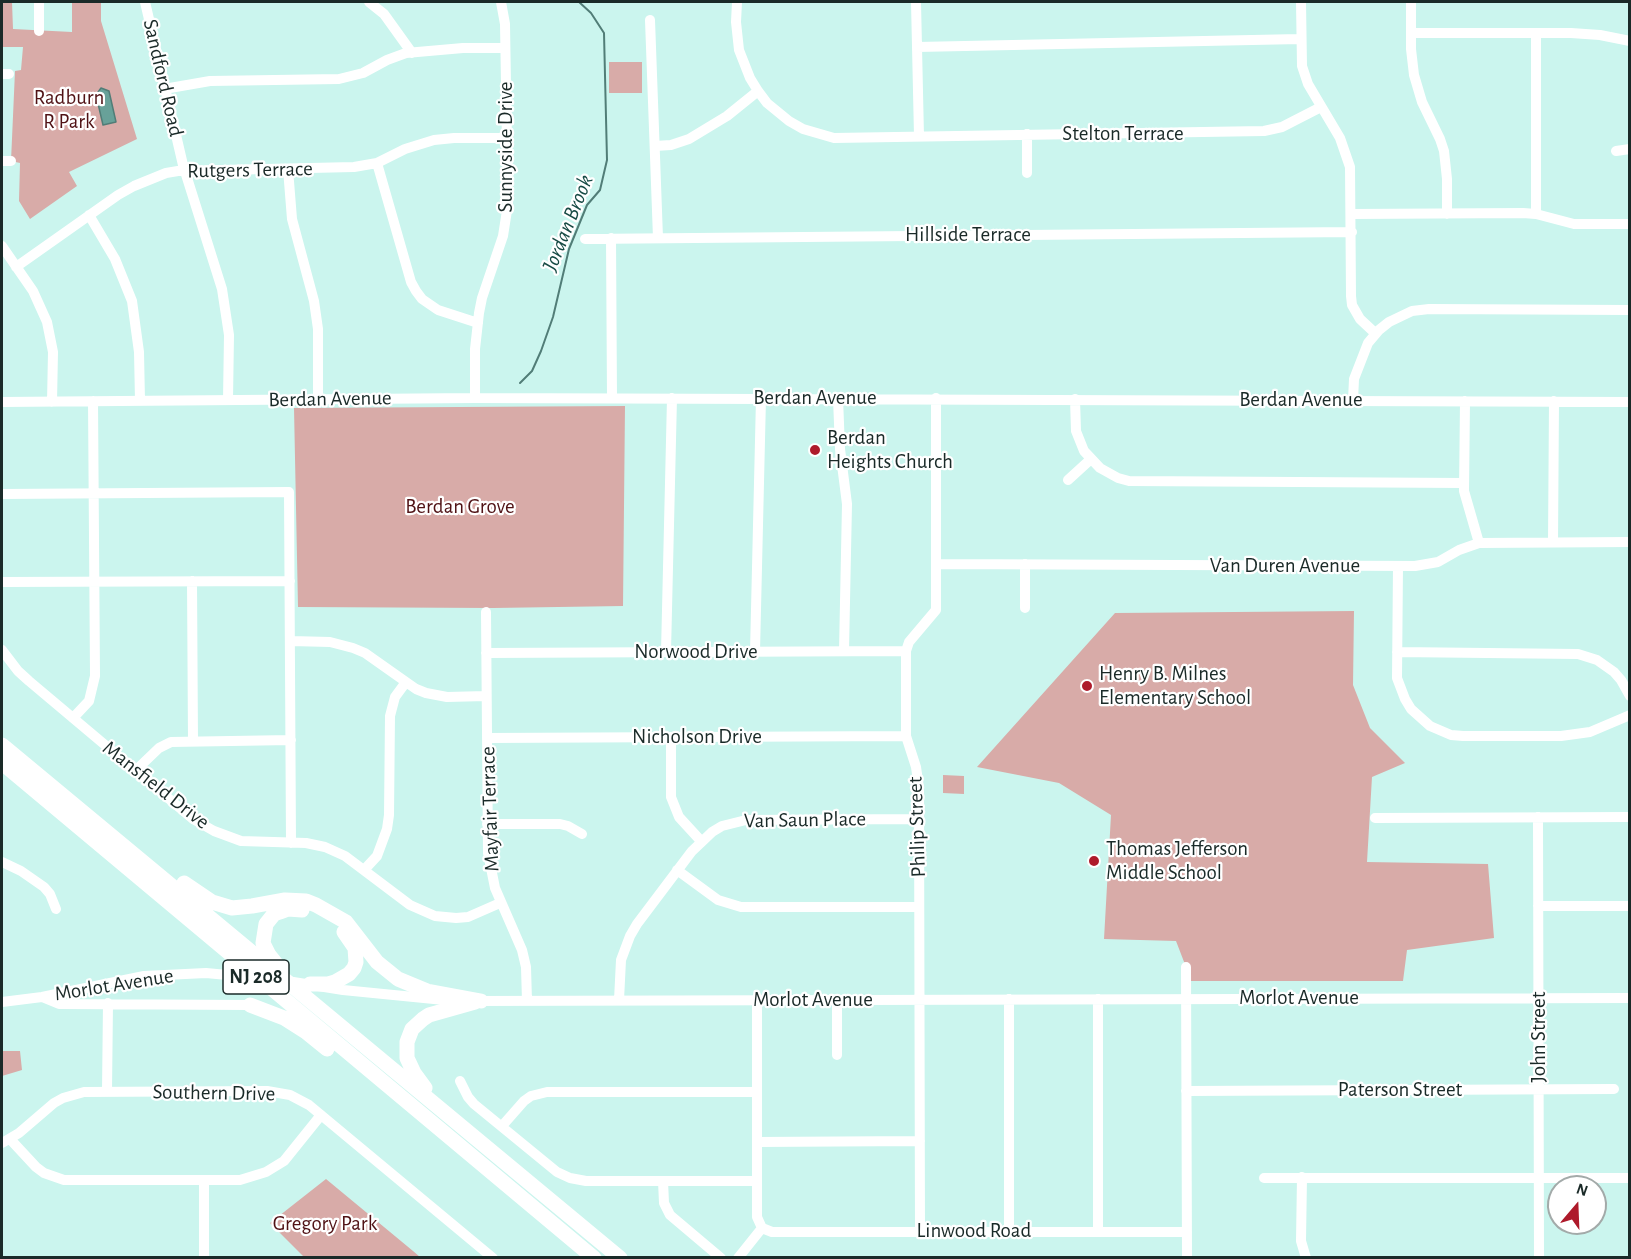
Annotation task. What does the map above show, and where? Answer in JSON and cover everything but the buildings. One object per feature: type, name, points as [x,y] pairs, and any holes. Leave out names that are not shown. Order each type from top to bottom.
[{"type":"highway","points":[[2,739],[183,882],[212,902],[232,908],[285,900],[306,901],[346,922],[383,969],[398,980],[427,991],[481,1001]]},
{"type":"highway","name":"NJ 208","points":[[2,745],[620,1257]]},
{"type":"highway","name":"NJ 208","points":[[2,763],[594,1257]]},
{"type":"highway","points":[[310,984],[328,984],[349,974],[356,962],[355,948],[340,928],[323,917],[295,909],[274,914],[266,924],[263,936],[265,949],[273,961],[330,1017]]},
{"type":"highway","points":[[467,1130],[414,1073],[407,1058],[407,1042],[412,1029],[423,1018],[481,1001]]},
{"type":"highway","points":[[250,1005],[284,1018],[306,1032],[444,1140],[512,1189]]},
{"type":"street","points":[[39,2],[39,31]]},
{"type":"street","name":"Sandford Road","points":[[145,2],[185,170],[222,289],[229,335],[228,400]]},
{"type":"street","points":[[369,2],[384,14],[412,53]]},
{"type":"street","name":"Sunnyside Drive","points":[[475,398],[475,350],[482,298],[507,219],[505,24],[501,2]]},
{"type":"street","name":"Stelton Terrace","points":[[738,2],[736,22],[739,50],[758,91],[767,103],[783,117],[816,134],[834,138],[1264,131],[1282,127],[1321,107]]},
{"type":"street","points":[[916,2],[919,136]]},
{"type":"street","points":[[1301,2],[1302,66],[1308,84],[1346,152],[1350,167],[1351,296],[1353,305],[1360,319],[1375,333]]},
{"type":"street","points":[[1411,2],[1412,62],[1417,88],[1444,151],[1447,214]]},
{"type":"street","points":[[650,20],[658,238]]},
{"type":"street","points":[[1411,33],[1585,33],[1629,41]]},
{"type":"street","points":[[1536,33],[1536,214]]},
{"type":"street","points":[[917,47],[1300,39]]},
{"type":"street","points":[[164,89],[210,81],[339,80],[363,73],[387,60],[412,53],[462,48],[505,48]]},
{"type":"street","points":[[655,146],[671,146],[689,139],[727,116],[758,91]]},
{"type":"street","points":[[1027,134],[1027,173]]},
{"type":"street","name":"Rutgers Terrace","points":[[16,267],[134,186],[166,174],[185,170],[354,167],[377,163],[405,149],[434,140],[507,138]]},
{"type":"street","points":[[1616,151],[1629,149]]},
{"type":"street","points":[[377,163],[411,282],[416,291],[422,299],[438,310],[478,323]]},
{"type":"street","points":[[288,169],[292,219],[314,301],[318,329],[318,400]]},
{"type":"street","points":[[1351,214],[1536,214],[1574,224],[1629,224]]},
{"type":"street","points":[[89,215],[115,259],[132,301],[138,336],[140,401]]},
{"type":"street","name":"Hillside Terrace","points":[[585,239],[1352,232]]},
{"type":"street","points":[[611,238],[612,398]]},
{"type":"street","points":[[2,246],[33,291],[47,322],[53,352],[52,402]]},
{"type":"street","points":[[1353,400],[1354,379],[1362,355],[1375,333],[1399,316],[1429,309],[1629,310]]},
{"type":"street","name":"Berdan Avenue","points":[[2,402],[475,398],[1629,402]]},
{"type":"street","points":[[666,652],[672,398]]},
{"type":"street","points":[[755,652],[761,398]]},
{"type":"street","points":[[838,398],[840,449],[847,504],[844,651]]},
{"type":"street","points":[[906,651],[909,642],[936,610],[936,398]]},
{"type":"street","points":[[1075,399],[1076,431],[1084,451],[1100,468],[1118,478],[1140,482],[1464,483]]},
{"type":"street","points":[[73,718],[89,701],[94,685],[93,401]]},
{"type":"street","points":[[1465,401],[1464,483],[1479,543]]},
{"type":"street","points":[[1553,542],[1554,401]]},
{"type":"street","points":[[1068,480],[1091,459]]},
{"type":"street","points":[[2,494],[289,492],[291,843]]},
{"type":"street","name":"Van Duren Avenue","points":[[936,564],[1398,566],[1438,562],[1479,543],[1629,542]]},
{"type":"street","points":[[1025,564],[1025,608]]},
{"type":"street","points":[[1398,566],[1398,678],[1400,688],[1412,709],[1430,726],[1451,735],[1576,735],[1590,732],[1629,715]]},
{"type":"street","points":[[192,581],[193,741]]},
{"type":"street","points":[[2,582],[291,581]]},
{"type":"street","name":"Mayfair Terrace","points":[[486,612],[487,824],[490,871],[500,903],[512,924],[522,950],[526,968],[527,1000]]},
{"type":"street","points":[[291,641],[330,642],[353,648],[377,660],[416,689],[436,696],[486,696]]},
{"type":"street","name":"Mansfield Drive","points":[[2,650],[18,671],[135,771],[193,819],[214,831],[241,841],[306,843],[325,847],[345,856],[410,905],[435,916],[468,917],[500,903]]},
{"type":"street","name":"Norwood Drive","points":[[486,653],[906,651]]},
{"type":"street","name":"Philip Street","points":[[906,651],[906,736],[918,778],[919,819],[920,1231]]},
{"type":"street","points":[[1397,652],[1578,654],[1597,660],[1614,672],[1622,680],[1629,696]]},
{"type":"street","points":[[364,870],[377,856],[387,829],[390,716],[395,698],[406,682]]},
{"type":"street","name":"Nicholson Drive","points":[[487,738],[906,736]]},
{"type":"street","points":[[670,737],[671,797],[679,817],[701,841]]},
{"type":"street","points":[[135,771],[165,744],[178,741],[291,740]]},
{"type":"street","name":"John Street","points":[[1538,817],[1539,1257]]},
{"type":"street","points":[[1375,818],[1629,817]]},
{"type":"street","name":"Van Saun Place","points":[[619,1000],[621,960],[630,936],[677,870],[701,841],[722,826],[746,820],[919,819]]},
{"type":"street","points":[[487,824],[560,824],[582,834]]},
{"type":"street","points":[[2,862],[21,871],[44,887],[50,894],[56,909]]},
{"type":"street","points":[[677,870],[718,900],[741,907],[919,908]]},
{"type":"street","points":[[1538,906],[1629,906]]},
{"type":"street","points":[[1186,967],[1187,1257]]},
{"type":"street","name":"Morlot Avenue","points":[[2,1002],[42,997],[144,976],[187,973],[226,974],[407,997],[481,1001],[1629,998]]},
{"type":"street","name":"Morlot Avenue","points":[[42,997],[59,1004],[250,1005]]},
{"type":"street","points":[[1009,999],[1009,1232]]},
{"type":"street","points":[[1098,999],[1098,1231]]},
{"type":"street","points":[[738,1257],[762,1228],[757,1217],[757,1000]]},
{"type":"street","points":[[837,1000],[837,1055]]},
{"type":"street","points":[[107,1091],[108,1003]]},
{"type":"street","points":[[460,1081],[468,1097],[557,1172],[570,1178],[586,1181],[757,1181]]},
{"type":"street","name":"Paterson Street","points":[[1186,1091],[1614,1089]]},
{"type":"street","name":"Southern Drive","points":[[6,1141],[63,1098],[84,1092],[267,1091],[290,1095],[309,1105],[493,1257]]},
{"type":"street","points":[[502,1126],[524,1101],[531,1096],[547,1092],[757,1092]]},
{"type":"street","points":[[6,1141],[44,1173],[64,1180],[240,1180],[267,1172],[284,1161],[321,1115]]},
{"type":"street","points":[[757,1142],[920,1141]]},
{"type":"street","points":[[1302,1177],[1300,1241],[1306,1257]]},
{"type":"street","points":[[1264,1178],[1629,1178]]},
{"type":"street","points":[[204,1180],[204,1257]]},
{"type":"street","points":[[663,1181],[664,1203],[670,1215],[721,1257]]},
{"type":"street","name":"Linwood Road","points":[[762,1228],[772,1232],[1186,1232]]},
{"type":"green space","name":"Radburn R Park","points":[[2,2],[12,2],[13,29],[72,32],[72,2],[101,2],[101,21],[137,139],[69,172],[77,186],[30,219],[19,201],[20,163],[11,161],[15,71],[21,70],[23,47],[2,47]]},
{"type":"green space","points":[[609,62],[642,62],[642,93],[609,93]]},
{"type":"green space","name":"Berdan Grove","points":[[625,406],[623,606],[298,607],[294,408]]},
{"type":"green space","points":[[1354,611],[1353,685],[1370,728],[1405,763],[1372,777],[1367,862],[1488,864],[1494,938],[1407,950],[1403,981],[1186,981],[1186,967],[1176,941],[1104,939],[1111,815],[1059,783],[977,767],[1115,613]]},
{"type":"green space","points":[[943,775],[964,776],[964,794],[943,793]]},
{"type":"green space","points":[[2,1051],[20,1051],[22,1070],[2,1076]]},
{"type":"green space","name":"Gregory Park","points":[[326,1179],[420,1257],[304,1257],[270,1223]]},
{"type":"water","points":[[101,88],[109,91],[116,122],[103,125],[96,95]]},
{"type":"waterway","name":"Jordan Brook","points":[[520,383],[532,371],[541,351],[553,317],[569,249],[587,205],[600,190],[607,160],[604,33],[591,13],[579,2]]},
{"type":"place","name":"Berdan Heights Church","points":[[815,450]]},
{"type":"place","name":"Henry B. Milnes Elementary School","points":[[1087,686]]},
{"type":"place","name":"Thomas Jefferson Middle School","points":[[1094,861]]}]
